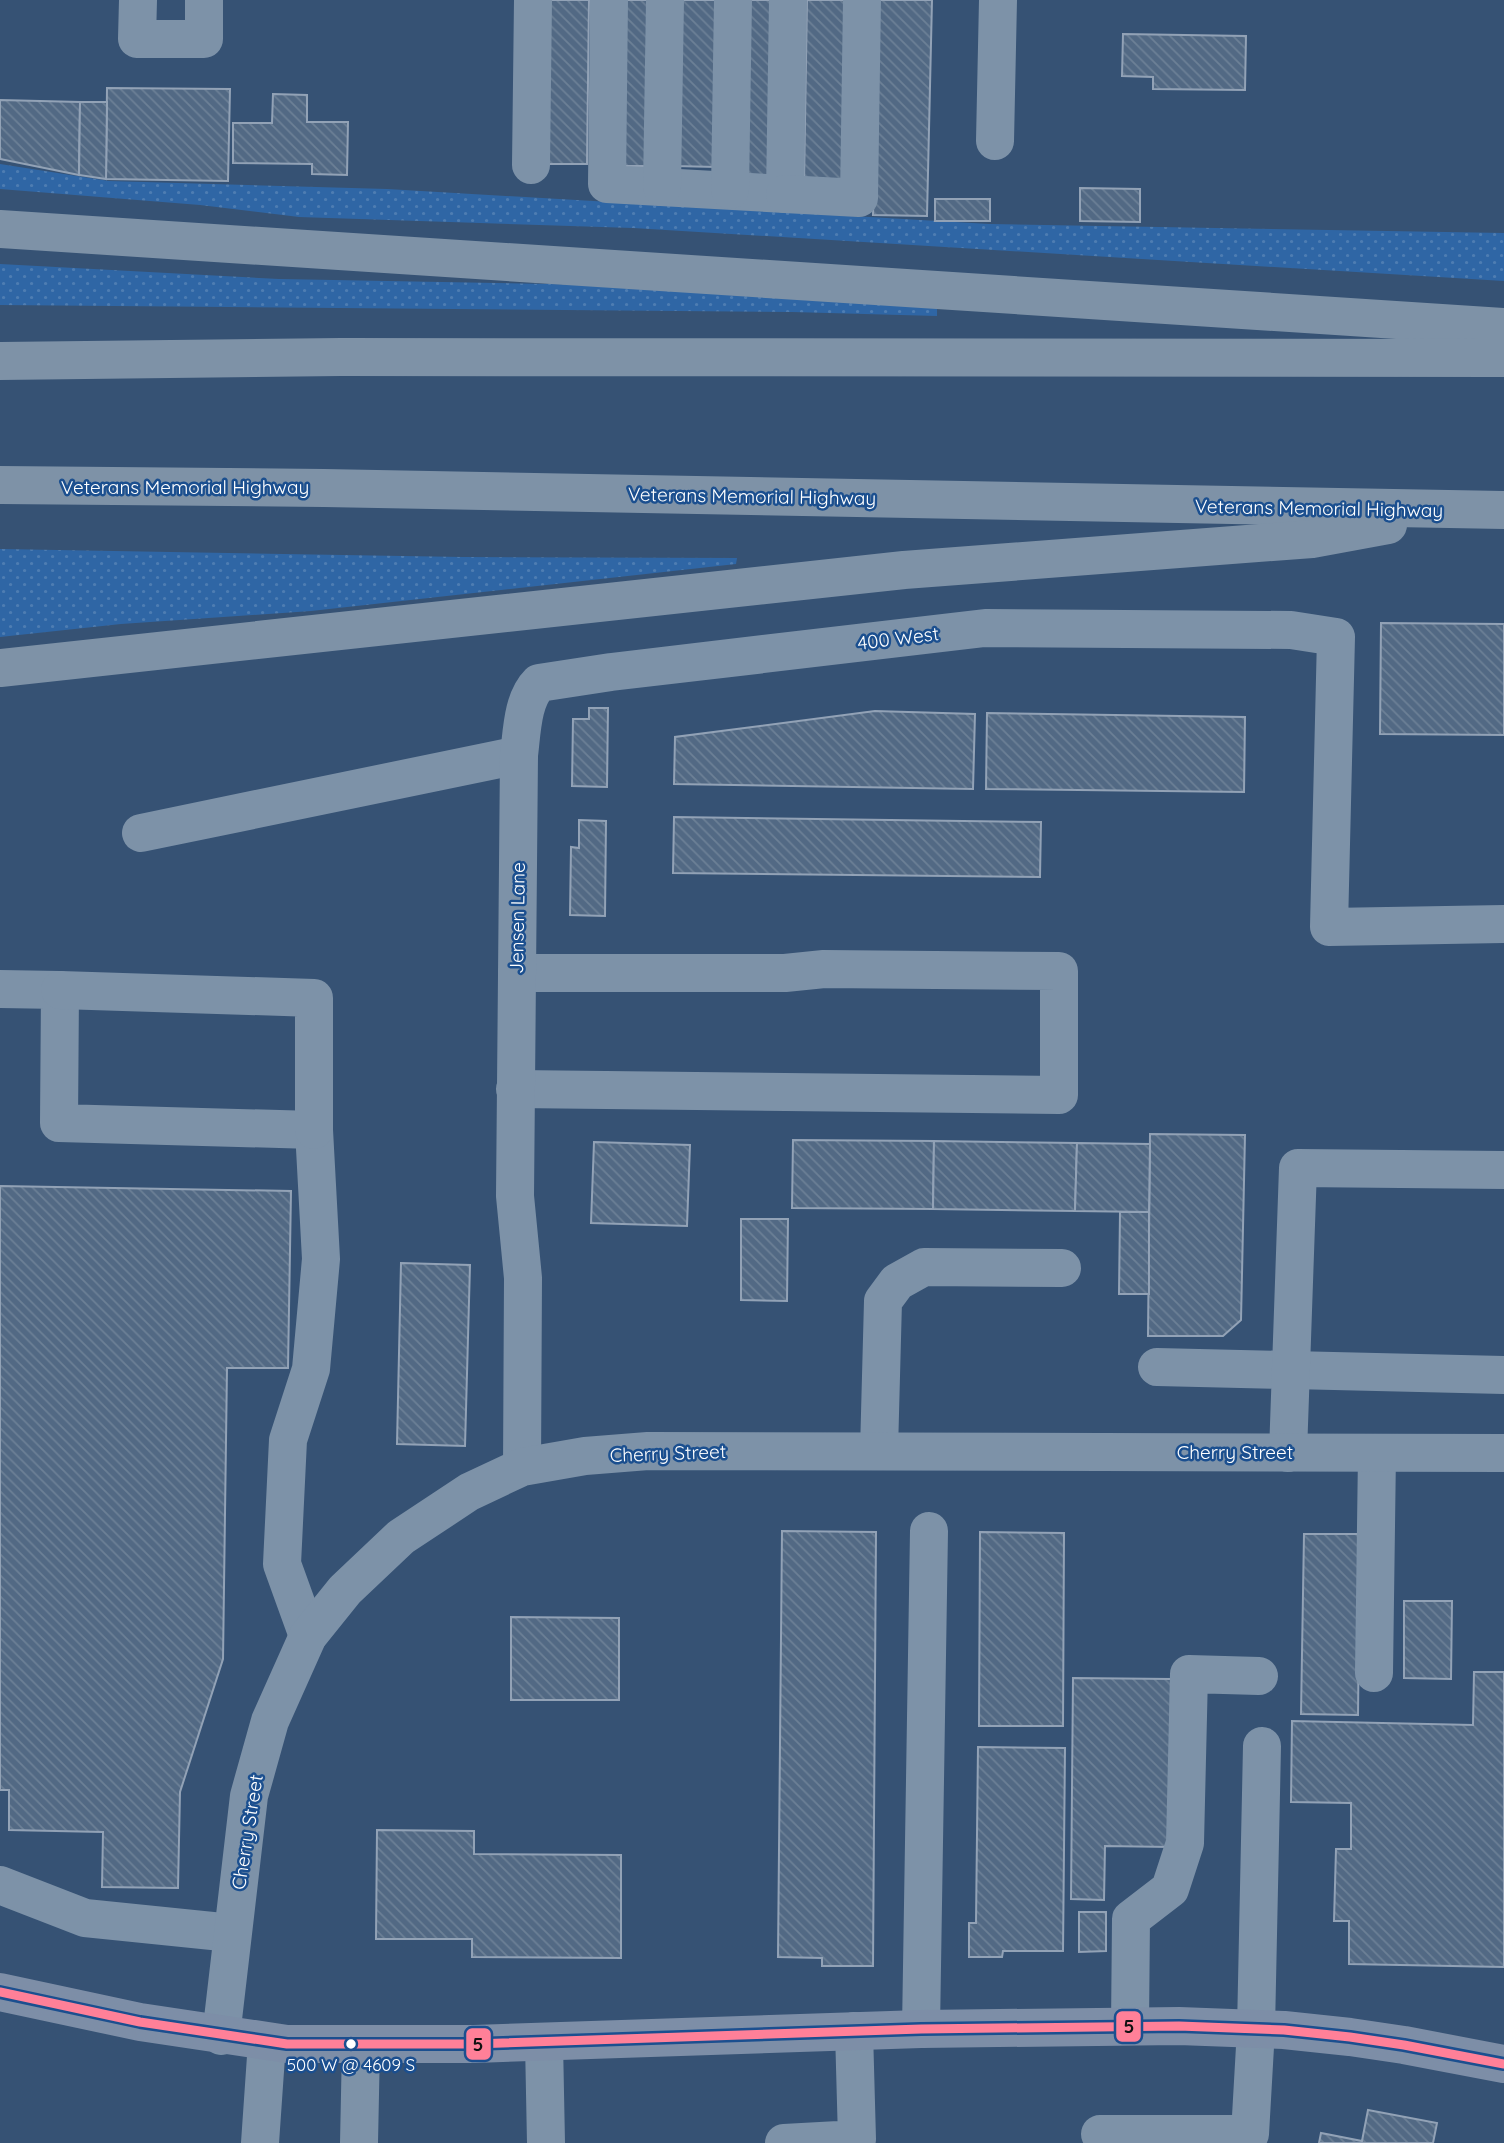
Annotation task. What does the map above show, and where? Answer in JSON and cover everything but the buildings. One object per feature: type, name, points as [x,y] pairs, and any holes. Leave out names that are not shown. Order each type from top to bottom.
[{"type":"highway","points":[[0,229],[1504,327]]},
{"type":"highway","points":[[0,361],[327,357],[1504,358]]},
{"type":"highway","name":"Veterans Memorial Highway","points":[[0,485],[338,488],[1487,511]]},
{"type":"highway","points":[[0,668],[904,570],[1312,539],[1487,511]]},
{"type":"main road","points":[[0,1992],[140,2022],[267,2042],[360,2046],[921,2029],[1130,2026],[1256,2029],[1350,2037],[1504,2064]]},
{"type":"street","points":[[138,0],[137,39],[204,39],[204,0]]},
{"type":"street","points":[[531,165],[533,0]]},
{"type":"street","points":[[609,0],[607,184],[859,198],[862,0]]},
{"type":"street","points":[[663,187],[665,0]]},
{"type":"street","points":[[730,190],[733,0]]},
{"type":"street","points":[[785,194],[788,0]]},
{"type":"street","points":[[995,141],[998,0]]},
{"type":"street","name":"400 West","points":[[519,755],[527,704],[539,683],[611,672],[985,628],[1291,630],[1336,637],[1329,927],[1504,923]]},
{"type":"street","points":[[141,834],[519,755]]},
{"type":"street","name":"Jensen Lane","points":[[519,755],[515,1196],[523,1278],[522,1467]]},
{"type":"street","points":[[515,1089],[1059,1095],[1059,971],[824,968],[785,973],[517,973]]},
{"type":"street","points":[[0,989],[314,998],[314,1130],[321,1259],[311,1369],[289,1440],[282,1564],[308,1636]]},
{"type":"street","points":[[60,990],[59,1124],[314,1130]]},
{"type":"street","points":[[1288,1452],[1298,1168],[1504,1170]]},
{"type":"street","points":[[879,1451],[883,1301],[897,1282],[923,1267],[1062,1268]]},
{"type":"street","points":[[1157,1367],[1504,1375]]},
{"type":"street","name":"Cherry Street","points":[[221,2036],[249,1796],[270,1721],[308,1636],[345,1590],[401,1537],[469,1492],[522,1467],[648,1451],[1504,1453]]},
{"type":"street","points":[[1374,1673],[1377,1453]]},
{"type":"street","points":[[921,2029],[929,1531]]},
{"type":"street","points":[[1130,2026],[1131,1919],[1170,1889],[1185,1843],[1189,1675],[1259,1676]]},
{"type":"street","points":[[1100,2134],[1250,2138],[1256,2029],[1262,1746]]},
{"type":"street","points":[[0,1885],[85,1918],[232,1933]]},
{"type":"street","points":[[784,2143],[857,2139],[854,2031]]},
{"type":"street","points":[[260,2143],[267,2042]]},
{"type":"street","points":[[544,2042],[546,2143]]},
{"type":"street","points":[[359,2143],[360,2046]]},
{"type":"shaded area","points":[[0,164],[109,181],[387,189],[989,224],[1504,233],[1504,281],[633,228],[299,217],[200,205],[0,189]]},
{"type":"shaded area","points":[[0,264],[279,279],[600,285],[937,300],[937,316],[792,312],[0,305]]},
{"type":"shaded area","points":[[0,549],[462,557],[737,558],[736,564],[311,611],[121,624],[0,637]]},
{"type":"transit line","name":"5","points":[[0,1992],[140,2022],[287,2044],[474,2044],[921,2029],[1179,2026],[1284,2030],[1350,2037],[1504,2064]]},
{"type":"place","name":"500 W @ 4609 S","points":[[351,2044]]}]
